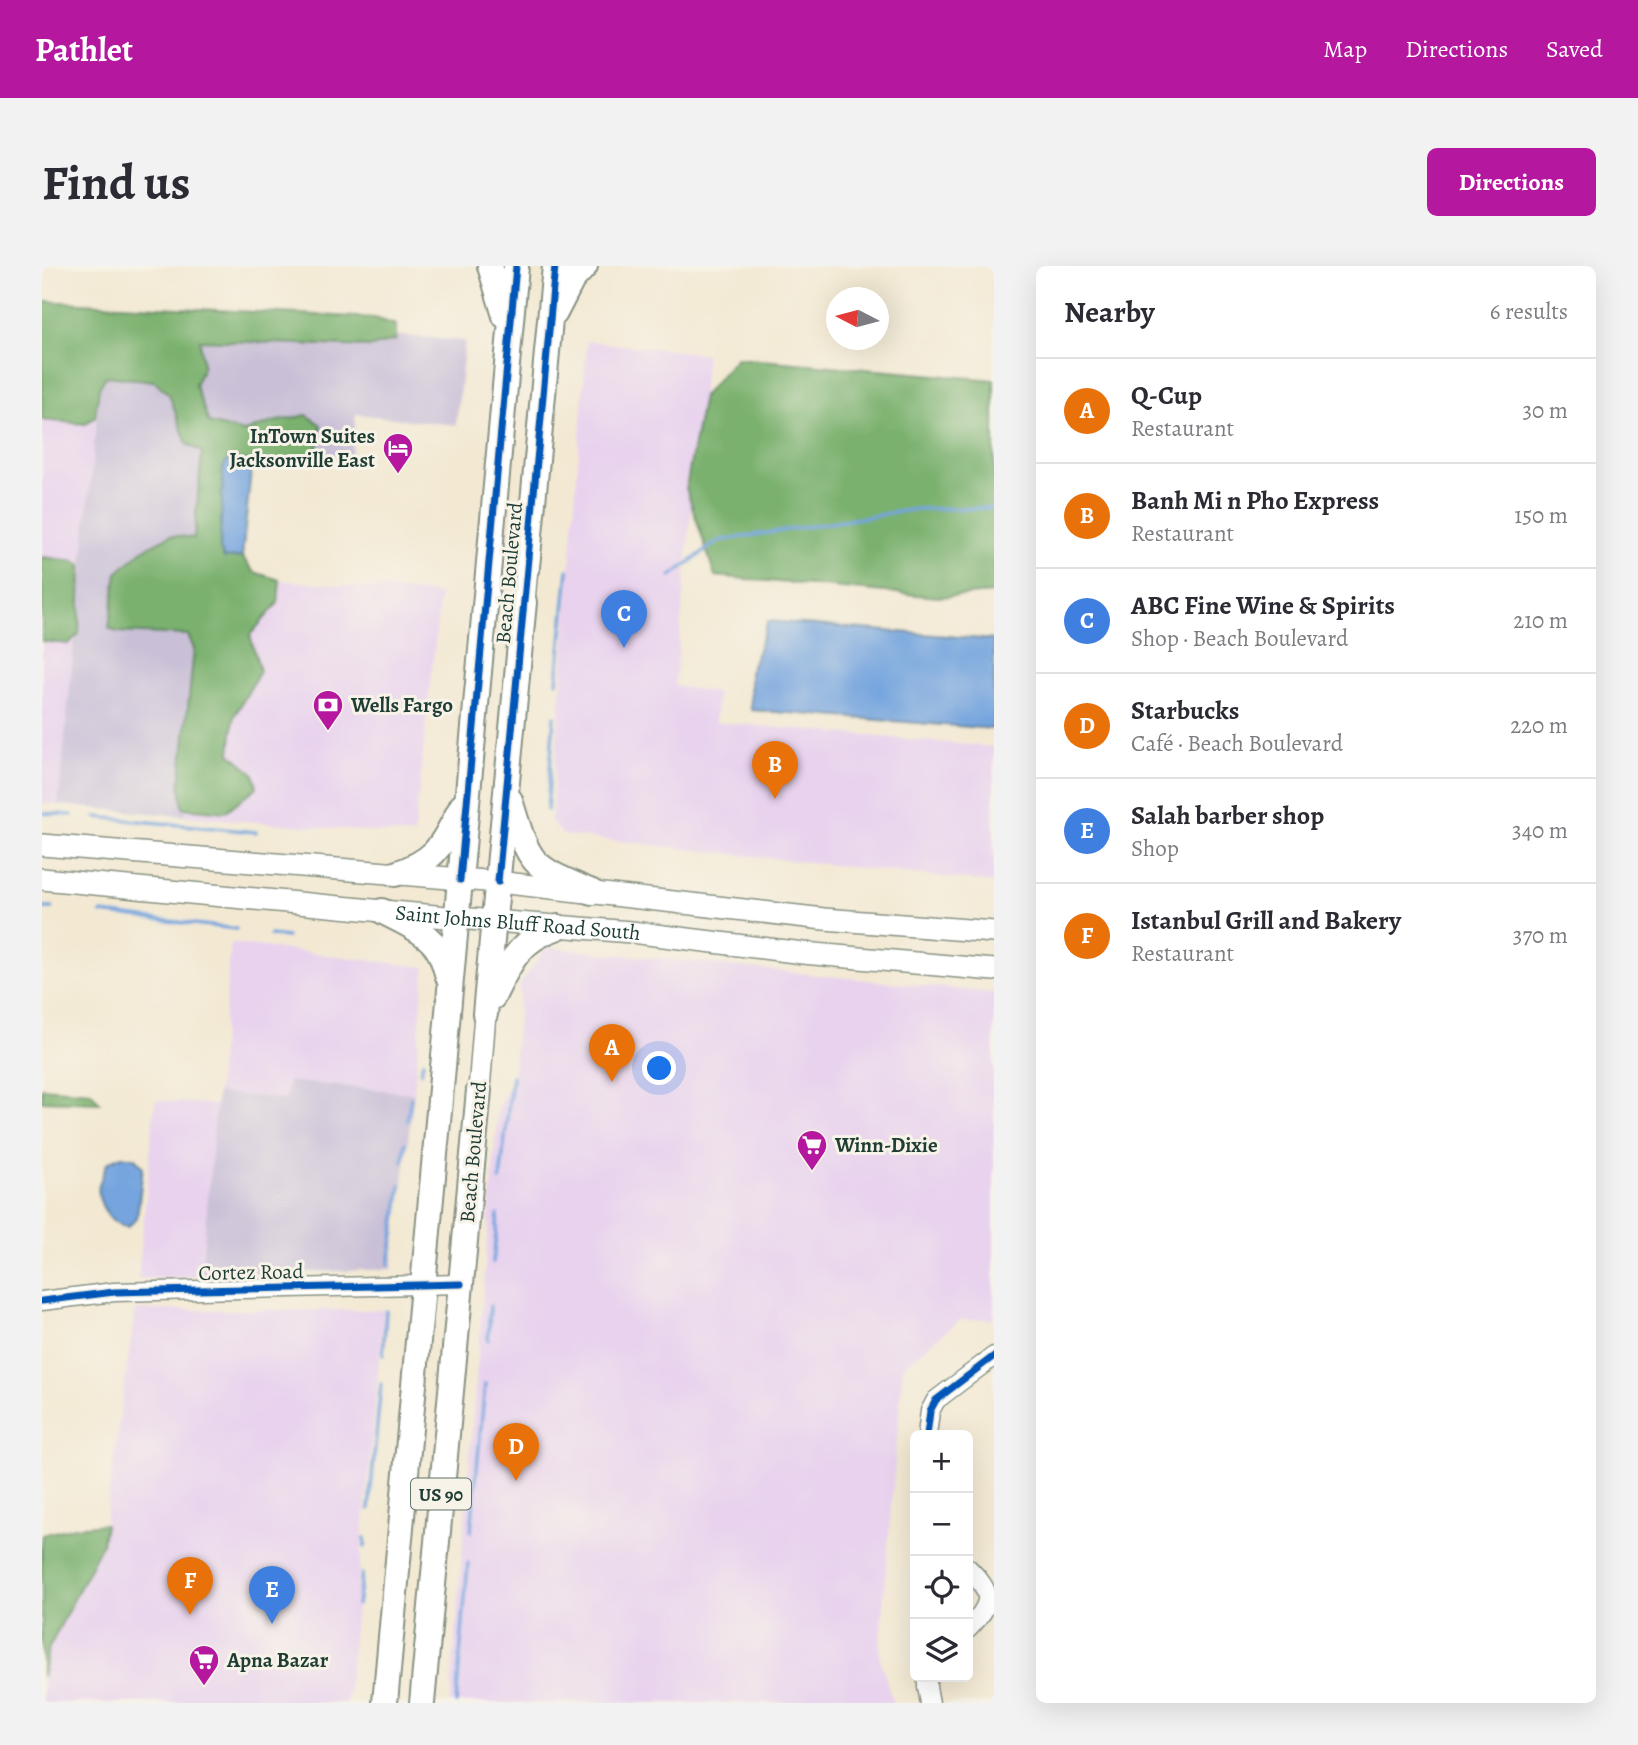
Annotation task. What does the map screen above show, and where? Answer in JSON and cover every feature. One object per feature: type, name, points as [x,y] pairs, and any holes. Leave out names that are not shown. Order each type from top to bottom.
[{"type":"highway","points":[[490,266],[509,333]]},
{"type":"highway","name":"US 90","points":[[385,1703],[516,266]]},
{"type":"highway","name":"Beach Boulevard","points":[[527,567],[555,266]]},
{"type":"highway","points":[[550,323],[572,280],[585,266]]},
{"type":"highway","name":"Beach Boulevard","points":[[485,1014],[524,601]]},
{"type":"highway","points":[[506,788],[524,848],[533,861],[548,873],[592,892]]},
{"type":"highway","points":[[395,874],[419,866],[430,859],[442,844],[468,796]]},
{"type":"highway","points":[[382,911],[414,928],[432,942],[439,950],[451,986]]},
{"type":"highway","points":[[485,1014],[509,963],[521,947],[531,939],[558,927]]},
{"type":"highway","name":"Beach Boulevard","points":[[422,1703],[478,1090]]},
{"type":"main road","name":"Beach Boulevard","points":[[524,601],[527,567]]},
{"type":"main road","name":"Saint Johns Bluff Road South","points":[[42,845],[498,882],[824,919],[994,932]]},
{"type":"main road","name":"Saint Johns Bluff Road South","points":[[42,879],[457,919],[631,932],[803,953],[994,970]]},
{"type":"main road","name":"Beach Boulevard","points":[[478,1090],[485,1014]]},
{"type":"street","name":"Cortez Road","points":[[42,1301],[114,1292],[461,1284]]},
{"type":"street","points":[[928,1430],[930,1410],[936,1400],[994,1356]]},
{"type":"street","points":[[973,1573],[988,1592],[988,1603],[973,1624]]},
{"type":"street","points":[[928,1682],[930,1703]]},
{"type":"shaded area","points":[[42,317],[106,325],[58,805],[42,803]]},
{"type":"shaded area","points":[[106,325],[345,331],[465,341],[456,425],[356,414],[351,456],[218,446],[185,816],[58,805]]},
{"type":"shaded area","points":[[587,341],[706,354],[675,686],[718,693],[715,722],[994,747],[994,883],[563,835],[551,821]]},
{"type":"shaded area","points":[[207,574],[440,594],[414,835],[185,816]]},
{"type":"shaded area","points":[[231,943],[425,967],[414,1093],[288,1081],[286,1099],[217,1093]]},
{"type":"shaded area","points":[[546,947],[994,993],[994,1319],[960,1320],[903,1366],[879,1655],[893,1703],[450,1703],[498,1108],[513,1078],[520,985]]},
{"type":"shaded area","points":[[288,1081],[414,1093],[392,1269],[201,1276],[217,1093],[286,1099]]},
{"type":"shaded area","points":[[155,1100],[216,1105],[201,1276],[138,1279]]},
{"type":"shaded area","points":[[135,1310],[384,1310],[347,1703],[42,1703],[42,1566],[102,1544]]},
{"type":"green space","points":[[42,301],[375,318],[396,325],[396,340],[371,347],[200,340],[203,367],[195,385],[209,423],[244,432],[307,415],[321,425],[317,456],[273,463],[228,459],[220,549],[224,558],[242,557],[254,572],[280,580],[278,603],[250,635],[260,671],[234,717],[230,753],[254,774],[257,787],[225,812],[183,808],[180,786],[194,649],[188,635],[117,632],[109,628],[117,573],[144,549],[171,535],[194,538],[202,452],[187,444],[169,394],[154,381],[106,376],[99,388],[95,417],[86,424],[42,420]]},
{"type":"green space","points":[[736,358],[994,380],[994,593],[938,597],[715,576],[686,488],[703,396]]},
{"type":"green space","points":[[42,557],[74,561],[81,565],[79,634],[68,644],[42,641]]},
{"type":"green space","points":[[42,1088],[91,1092],[100,1103],[42,1101]]},
{"type":"green space","points":[[105,1524],[102,1544],[48,1650],[42,1677],[42,1535],[74,1527]]},
{"type":"water","points":[[228,459],[252,461],[242,557],[224,558],[220,549],[223,467]]},
{"type":"water","points":[[768,621],[994,640],[994,729],[751,710],[750,672]]},
{"type":"water","points":[[121,1156],[135,1158],[143,1167],[137,1218],[128,1227],[110,1217],[102,1205],[99,1192],[107,1163]]},
{"type":"waterway","points":[[671,576],[718,541],[916,509],[994,508]]},
{"type":"waterway","points":[[557,682],[568,570]]},
{"type":"waterway","points":[[547,810],[554,716]]},
{"type":"waterway","points":[[42,813],[72,815]]},
{"type":"waterway","points":[[96,817],[256,832]]},
{"type":"waterway","points":[[42,908],[52,908]]},
{"type":"waterway","points":[[101,913],[236,929]]},
{"type":"waterway","points":[[270,935],[287,937]]},
{"type":"waterway","points":[[421,1072],[423,1062]]},
{"type":"waterway","points":[[500,1180],[512,1076]]},
{"type":"waterway","points":[[407,1120],[411,1098]]},
{"type":"waterway","points":[[403,1162],[405,1143]]},
{"type":"waterway","points":[[389,1264],[401,1185]]},
{"type":"waterway","points":[[493,1262],[498,1215]]},
{"type":"waterway","points":[[488,1340],[490,1306]]},
{"type":"waterway","points":[[383,1355],[386,1311]]},
{"type":"waterway","points":[[369,1509],[381,1384]]},
{"type":"waterway","points":[[471,1531],[485,1384]]},
{"type":"waterway","points":[[365,1538],[365,1547]]},
{"type":"waterway","points":[[456,1703],[468,1563]]},
{"type":"waterway","points":[[357,1605],[362,1574]]},
{"type":"cycle path","points":[[460,880],[516,266]]},
{"type":"cycle path","points":[[498,882],[555,266]]},
{"type":"cycle path","points":[[42,1301],[114,1292],[461,1284]]},
{"type":"cycle path","points":[[928,1430],[930,1411],[936,1400],[994,1356]]},
{"type":"place","name":"InTown Suites Jacksonville East","points":[[398,475]]},
{"type":"place","name":"ABC Fine Wine & Spirits","points":[[624,648]]},
{"type":"place","name":"Wells Fargo","points":[[328,732]]},
{"type":"place","name":"Banh Mi n Pho Express","points":[[775,799]]},
{"type":"place","name":"Q-Cup","points":[[612,1082]]},
{"type":"place","name":"Winn-Dixie","points":[[812,1172]]},
{"type":"place","name":"Starbucks","points":[[516,1481]]},
{"type":"place","name":"Istanbul Grill and Bakery","points":[[190,1615]]},
{"type":"place","name":"Salah barber shop","points":[[272,1624]]},
{"type":"place","name":"Apna Bazar","points":[[204,1687]]}]
